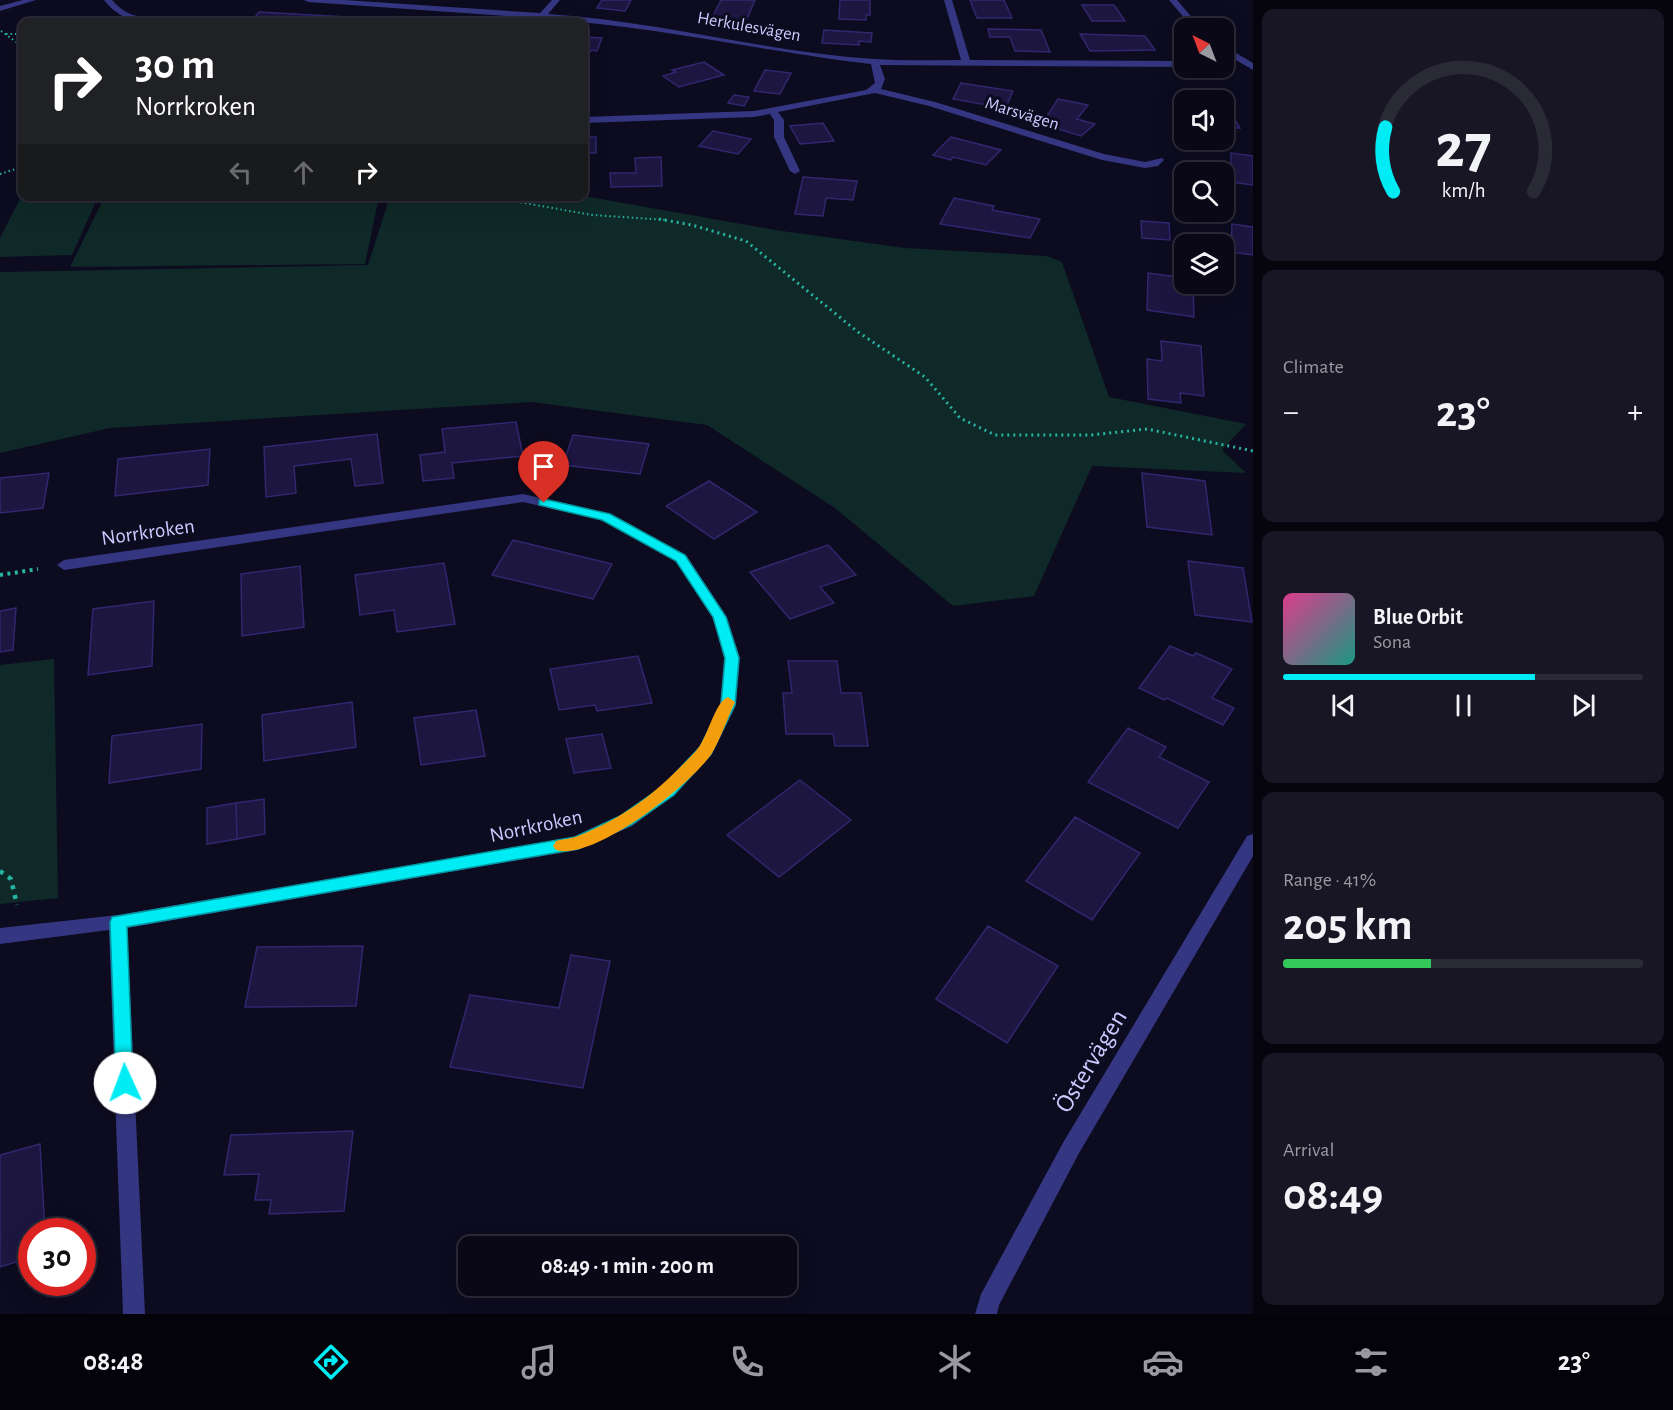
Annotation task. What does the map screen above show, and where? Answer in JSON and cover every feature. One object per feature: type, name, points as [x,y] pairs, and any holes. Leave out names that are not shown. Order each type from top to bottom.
[{"type":"street","points":[[0,9],[32,0]]},
{"type":"street","points":[[108,0],[117,12],[134,18]]},
{"type":"street","name":"Herkulesvägen","points":[[308,0],[526,18]]},
{"type":"street","points":[[539,18],[556,0]]},
{"type":"street","points":[[948,0],[966,63]]},
{"type":"street","points":[[1173,0],[1188,18]]},
{"type":"street","name":"Herkulesvägen","points":[[588,21],[620,22],[801,53],[874,62],[1174,64]]},
{"type":"street","points":[[1234,55],[1251,66]]},
{"type":"street","points":[[874,62],[881,75],[881,81],[874,90]]},
{"type":"street","points":[[1234,64],[1251,66]]},
{"type":"street","name":"Marsvägen","points":[[588,120],[734,115],[773,111],[874,90],[932,104],[1102,157],[1144,165],[1154,164],[1159,160]]},
{"type":"street","points":[[773,111],[779,120],[779,137],[795,171]]},
{"type":"street","name":"Norrkroken","points":[[0,936],[118,922],[578,843],[626,821],[668,790],[706,750],[728,705],[732,658],[720,617],[681,558],[606,517],[523,498],[64,566]]},
{"type":"street","name":"Östervägen","points":[[986,1314],[989,1302],[1071,1148],[1253,841]]},
{"type":"street","points":[[118,922],[134,1314]]},
{"type":"path","points":[[0,31],[18,43]]},
{"type":"path","points":[[5,34],[18,34]]},
{"type":"path","points":[[0,174],[18,168]]},
{"type":"path","points":[[513,201],[592,215],[654,218],[700,227],[746,242],[858,332],[925,377],[960,418],[995,435],[1091,435],[1147,429],[1233,445],[1253,451]]},
{"type":"path","points":[[0,575],[64,566]]},
{"type":"path","points":[[0,871],[11,879],[24,933]]},
{"type":"green space","points":[[588,197],[775,230],[905,248],[1047,256],[1062,262],[1109,397],[1246,424],[1222,450],[1246,473],[1092,466],[1034,596],[953,606],[835,508],[707,425],[531,402],[110,428],[0,453],[0,272],[368,265],[388,201],[588,201]]},
{"type":"green space","points":[[19,201],[96,201],[72,255],[0,257],[0,238]]},
{"type":"green space","points":[[103,201],[378,201],[365,264],[70,267]]},
{"type":"green space","points":[[54,659],[58,898],[0,904],[0,665]]},
{"type":"building","points":[[602,0],[631,0],[625,11],[597,8]]},
{"type":"building","points":[[721,0],[755,0],[746,21],[739,21],[737,25],[710,22]]},
{"type":"building","points":[[840,0],[870,0],[870,15],[866,15],[866,20],[839,19]]},
{"type":"building","points":[[970,0],[1004,0],[1012,18],[977,18]]},
{"type":"building","points":[[1082,5],[1114,5],[1125,21],[1092,21]]},
{"type":"building","points":[[259,12],[364,18],[254,18]]},
{"type":"building","points":[[988,29],[1041,30],[1050,52],[1015,51],[1010,37],[990,37]]},
{"type":"building","points":[[824,30],[872,33],[871,42],[859,41],[859,45],[822,43]]},
{"type":"building","points":[[1080,34],[1145,36],[1155,50],[1090,51]]},
{"type":"building","points":[[588,37],[602,38],[597,51],[591,50],[588,56]]},
{"type":"building","points":[[704,62],[724,75],[679,87],[663,76],[676,72],[672,70]]},
{"type":"building","points":[[765,70],[791,73],[780,94],[754,91]]},
{"type":"building","points":[[961,83],[1013,91],[1007,105],[989,102],[987,105],[953,99]]},
{"type":"building","points":[[734,95],[749,97],[744,106],[728,103]]},
{"type":"building","points":[[1058,99],[1088,105],[1077,119],[1095,124],[1081,136],[1042,124]]},
{"type":"building","points":[[1234,119],[1240,128],[1234,128]]},
{"type":"building","points":[[823,123],[834,141],[800,144],[790,126]]},
{"type":"building","points":[[713,131],[751,139],[738,154],[699,146]]},
{"type":"building","points":[[588,137],[596,137],[596,153],[588,153]]},
{"type":"building","points":[[951,137],[1001,150],[986,165],[933,155]]},
{"type":"building","points":[[1231,153],[1253,156],[1253,185],[1234,182],[1234,162],[1231,162]]},
{"type":"building","points":[[661,157],[662,186],[611,187],[610,173],[636,173],[635,158]]},
{"type":"building","points":[[803,177],[857,181],[853,200],[826,198],[823,216],[795,214]]},
{"type":"building","points":[[954,198],[994,206],[992,210],[1040,219],[1030,238],[940,224]]},
{"type":"building","points":[[1141,221],[1169,223],[1170,240],[1142,238]]},
{"type":"building","points":[[1232,224],[1253,227],[1253,255],[1234,252],[1234,234],[1232,234]]},
{"type":"building","points":[[1148,273],[1174,277],[1174,294],[1193,294],[1194,317],[1147,310]]},
{"type":"building","points":[[1161,341],[1201,346],[1204,396],[1180,393],[1181,403],[1148,399],[1147,359],[1162,361]]},
{"type":"building","points":[[516,422],[523,456],[452,463],[454,478],[423,481],[420,455],[445,452],[442,429]]},
{"type":"building","points":[[377,434],[383,483],[355,486],[351,459],[294,466],[296,493],[266,497],[264,447]]},
{"type":"building","points":[[573,435],[649,444],[640,474],[563,465]]},
{"type":"building","points":[[210,449],[208,485],[115,496],[118,459]]},
{"type":"building","points":[[49,473],[43,508],[0,513],[0,478]]},
{"type":"building","points":[[1142,473],[1205,481],[1212,535],[1147,527]]},
{"type":"building","points":[[709,481],[757,512],[714,539],[666,506]]},
{"type":"building","points":[[513,540],[612,564],[593,599],[492,575]]},
{"type":"building","points":[[828,545],[856,575],[820,587],[834,603],[790,619],[750,572]]},
{"type":"building","points":[[1188,561],[1243,568],[1252,622],[1195,615]]},
{"type":"building","points":[[444,563],[455,624],[397,632],[394,610],[360,615],[355,575]]},
{"type":"building","points":[[300,566],[304,627],[242,636],[241,574]]},
{"type":"building","points":[[154,601],[152,666],[88,675],[93,609]]},
{"type":"building","points":[[16,608],[13,650],[0,652],[0,611]]},
{"type":"building","points":[[1170,646],[1193,656],[1196,653],[1232,669],[1212,698],[1234,708],[1223,725],[1167,698],[1164,700],[1139,688]]},
{"type":"building","points":[[638,656],[652,703],[597,711],[595,705],[559,710],[550,669]]},
{"type":"building","points":[[788,661],[837,661],[841,693],[861,693],[868,746],[835,746],[833,734],[786,734],[783,693],[792,693]]},
{"type":"building","points":[[352,702],[356,747],[264,761],[262,715]]},
{"type":"building","points":[[476,710],[485,756],[421,765],[414,718]]},
{"type":"building","points":[[202,724],[201,769],[109,783],[112,736]]},
{"type":"building","points":[[1128,728],[1166,747],[1159,757],[1209,782],[1178,828],[1088,782]]},
{"type":"building","points":[[602,734],[611,768],[574,773],[566,739]]},
{"type":"building","points":[[800,780],[851,820],[779,877],[727,835]]},
{"type":"building","points":[[264,799],[265,834],[237,839],[236,803]]},
{"type":"building","points":[[236,803],[237,839],[207,844],[207,808]]},
{"type":"building","points":[[1075,817],[1140,853],[1092,920],[1026,881]]},
{"type":"building","points":[[988,926],[1058,966],[1007,1043],[936,999]]},
{"type":"building","points":[[363,946],[356,1006],[245,1007],[257,947]]},
{"type":"building","points":[[571,955],[610,961],[583,1088],[450,1067],[470,995],[559,1008]]},
{"type":"building","points":[[353,1131],[344,1211],[269,1214],[271,1200],[255,1200],[259,1174],[224,1175],[231,1135]]},
{"type":"building","points":[[40,1144],[44,1218],[18,1218],[18,1261],[0,1267],[0,1155]]},
{"type":"slow traffic","points":[[561,846],[578,843],[626,821],[668,790],[706,750],[728,702]]},
{"type":"route","points":[[125,1083],[118,922],[578,843],[626,821],[668,790],[706,750],[728,705],[732,658],[720,617],[681,558],[606,517],[544,503]]}]
